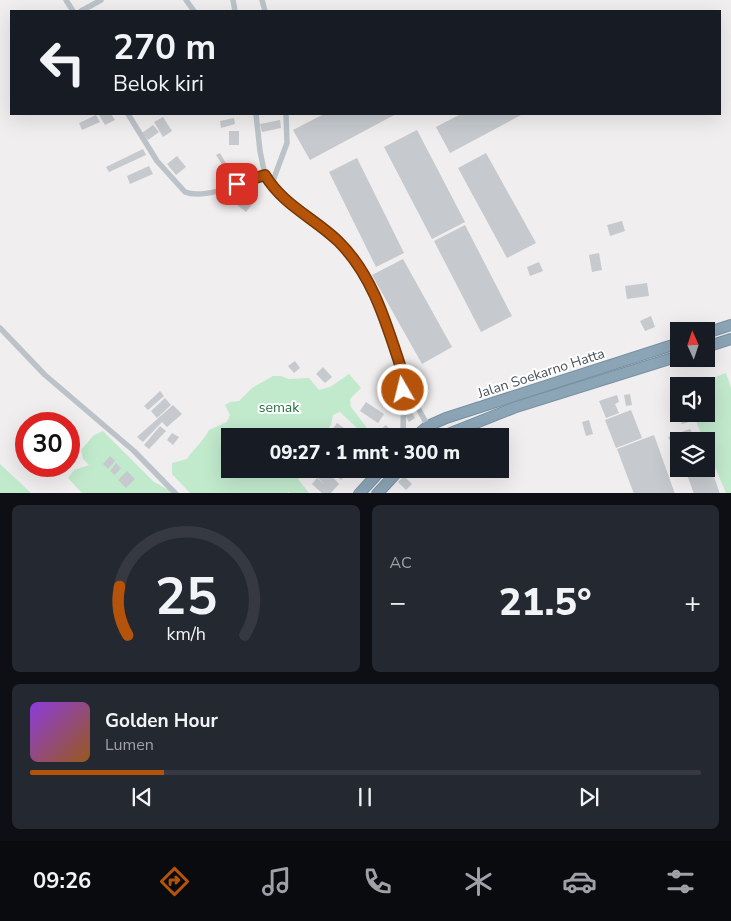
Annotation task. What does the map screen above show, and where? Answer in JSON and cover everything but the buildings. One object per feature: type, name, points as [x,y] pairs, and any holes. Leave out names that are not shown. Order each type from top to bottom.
[{"type":"highway","points":[[715,330],[731,325]]},
{"type":"highway","points":[[715,344],[731,339]]},
{"type":"highway","name":"Jalan Soekarno Hatta","points":[[426,428],[446,418],[670,345]]},
{"type":"highway","name":"Jalan Soekarno Hatta","points":[[462,428],[516,407],[670,359]]},
{"type":"highway","points":[[360,493],[374,478]]},
{"type":"highway","points":[[378,493],[392,478]]},
{"type":"street","points":[[83,10],[101,0]]},
{"type":"street","points":[[129,115],[157,161],[185,192],[198,195],[204,194],[265,175]]},
{"type":"street","points":[[256,115],[265,175],[271,186],[285,200],[338,241],[356,260],[377,302],[404,377],[428,426]]},
{"type":"street","points":[[271,186],[287,143],[286,115]]},
{"type":"street","points":[[0,328],[45,375],[134,451],[175,493]]},
{"type":"street","points":[[403,428],[404,377]]},
{"type":"green space","points":[[726,373],[731,388],[731,493],[726,493],[715,467],[715,432],[700,432],[696,422],[715,422],[715,377]]},
{"type":"green space","name":"semak","points":[[349,374],[361,388],[350,399],[351,407],[367,428],[357,428],[340,412],[333,415],[329,428],[221,428],[221,478],[300,478],[298,479],[309,493],[190,493],[172,474],[172,463],[187,459],[209,430],[227,422],[230,415],[225,405],[230,402],[239,401],[252,388],[273,376],[289,379],[309,378],[319,390],[330,387]]},
{"type":"green space","points":[[103,431],[154,482],[174,493],[82,493],[68,478],[80,477],[80,468],[89,465],[83,459],[81,450],[94,435]]},
{"type":"green space","points":[[0,464],[31,493],[0,493]]},
{"type":"route","points":[[237,184],[265,175],[271,186],[285,200],[338,241],[356,260],[377,302],[404,377],[403,390]]}]
